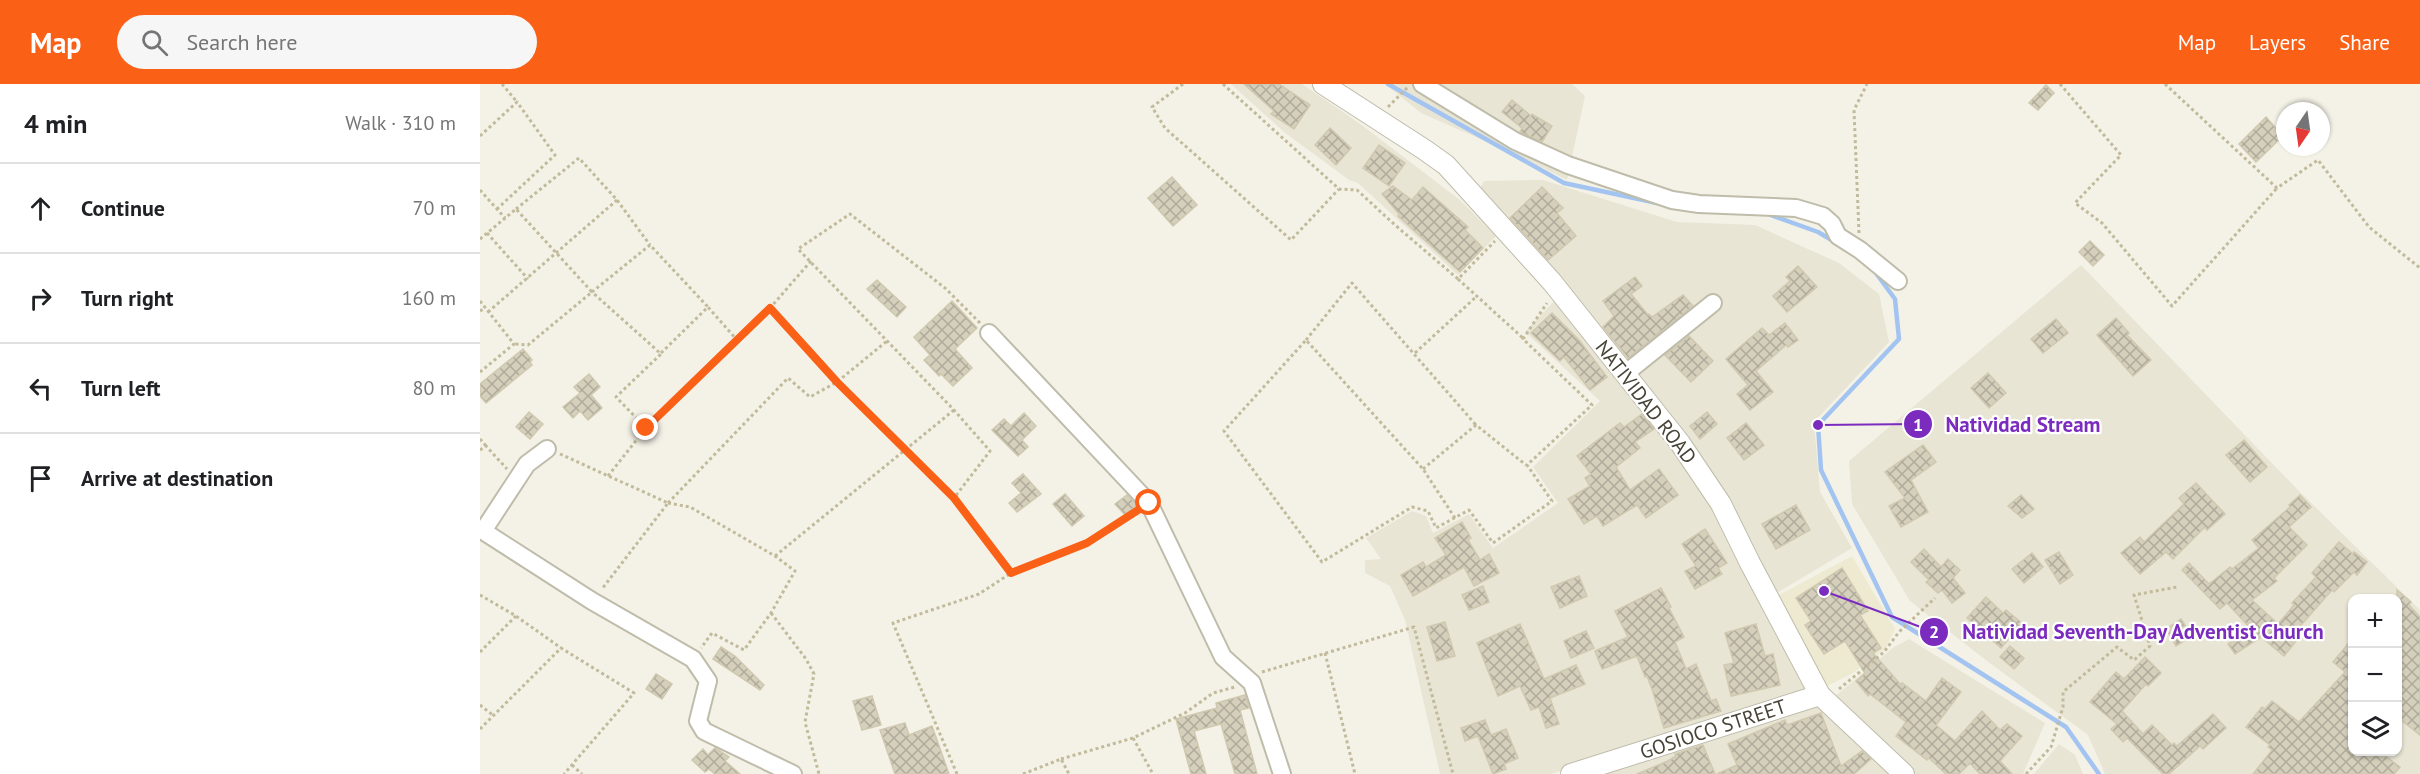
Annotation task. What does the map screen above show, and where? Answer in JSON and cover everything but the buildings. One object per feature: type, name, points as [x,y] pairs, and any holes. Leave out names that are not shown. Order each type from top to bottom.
[{"type":"street","name":"NATIVIDAD ROAD","points":[[1323,84],[1446,165],[1552,282],[1680,443],[1721,504],[1823,698],[1904,774]]},
{"type":"street","points":[[1422,84],[1515,141],[1568,165],[1672,200],[1699,204],[1796,208],[1823,216],[1832,224],[1838,236],[1860,250],[1898,281]]},
{"type":"street","points":[[1626,374],[1713,303]]},
{"type":"street","points":[[989,333],[1149,503],[1223,657],[1249,680],[1282,774]]},
{"type":"street","points":[[547,448],[527,464],[481,533],[693,659],[708,681],[698,721],[704,731],[793,774]]},
{"type":"street","name":"GOSIOCO STREET","points":[[1571,774],[1823,698]]},
{"type":"path","points":[[497,209],[555,155],[502,84]]},
{"type":"path","points":[[1183,84],[1152,107],[1165,128],[1291,240],[1339,189]]},
{"type":"path","points":[[1223,84],[1339,189],[1357,190],[1477,296],[1592,405],[1527,465]]},
{"type":"path","points":[[1860,250],[1854,110],[1867,84]]},
{"type":"path","points":[[2061,84],[2121,155],[2075,203],[2102,223],[2172,306],[2277,188],[2318,160],[2369,227],[2420,268]]},
{"type":"path","points":[[2165,84],[2277,188]]},
{"type":"path","points":[[1387,109],[1410,85]]},
{"type":"path","points":[[480,136],[517,102]]},
{"type":"path","points":[[480,239],[579,158],[617,200],[650,245],[737,340]]},
{"type":"path","points":[[480,190],[505,218]]},
{"type":"path","points":[[489,312],[617,200]]},
{"type":"path","points":[[516,209],[592,292],[661,354]]},
{"type":"path","points":[[954,498],[990,451],[954,410],[798,249],[850,214],[945,288],[989,333]]},
{"type":"path","points":[[487,233],[528,279]]},
{"type":"path","points":[[1458,279],[1495,241]]},
{"type":"path","points":[[480,372],[514,344],[528,345],[650,245]]},
{"type":"path","points":[[608,476],[646,428],[770,308],[811,261]]},
{"type":"path","points":[[1352,283],[1415,353],[1476,425],[1527,465],[1552,501],[1493,543],[1469,510],[1436,528],[1428,511],[1413,507],[1322,562],[1224,431],[1306,340],[1352,283]]},
{"type":"path","points":[[1525,340],[1523,339],[1548,303],[1540,294]]},
{"type":"path","points":[[1415,353],[1477,296]]},
{"type":"path","points":[[480,301],[514,344]]},
{"type":"path","points":[[646,428],[616,397],[708,307]]},
{"type":"path","points":[[480,311],[485,308]]},
{"type":"path","points":[[770,308],[837,382],[954,498],[1011,573]]},
{"type":"path","points":[[1306,340],[1423,469],[1455,518]]},
{"type":"path","points":[[592,601],[668,503],[788,378],[810,397],[837,382],[887,341]]},
{"type":"path","points":[[775,556],[954,410]]},
{"type":"path","points":[[1423,469],[1476,425]]},
{"type":"path","points":[[480,439],[516,479]]},
{"type":"path","points":[[480,450],[486,446]]},
{"type":"path","points":[[547,448],[668,503],[690,507],[775,556],[795,571],[771,613],[744,650],[712,633],[693,659]]},
{"type":"path","points":[[957,774],[893,623],[979,594],[1011,573],[1087,543],[1149,503]]},
{"type":"path","points":[[2026,774],[2051,747],[2062,707],[2063,692],[2117,646],[2134,660],[2150,645],[2134,595],[2177,587]]},
{"type":"path","points":[[480,595],[634,693],[564,774]]},
{"type":"path","points":[[1823,698],[1884,652],[1899,632],[1935,598]]},
{"type":"path","points":[[771,613],[806,659],[814,674],[805,722],[819,774]]},
{"type":"path","points":[[480,652],[516,616]]},
{"type":"path","points":[[1023,774],[1061,759],[1132,738],[1185,713],[1213,693],[1324,653],[1414,627],[1453,774]]},
{"type":"path","points":[[480,729],[561,648]]},
{"type":"path","points":[[1324,653],[1355,774]]},
{"type":"path","points":[[480,705],[494,716]]},
{"type":"path","points":[[1132,738],[1153,774]]},
{"type":"path","points":[[1061,759],[1069,774]]},
{"type":"path","points":[[572,765],[582,774]]},
{"type":"shaded area","points":[[1231,84],[1302,84],[1359,123],[1460,200],[1496,236],[1458,275],[1358,183],[1349,180],[1284,132]]},
{"type":"shaded area","points":[[1385,84],[1572,84],[1585,96],[1567,180],[1421,113]]},
{"type":"shaded area","points":[[1543,180],[1677,222],[1755,225],[1839,263],[1879,294],[1889,342],[1814,422],[1820,492],[1852,548],[1775,594],[1724,499],[1475,198],[1484,181]]},
{"type":"shaded area","points":[[2081,265],[2298,490],[2420,610],[2420,774],[2105,774],[2088,735],[1910,601],[1852,504],[1849,461]]},
{"type":"shaded area","points":[[1557,298],[1717,507],[1809,692],[1551,774],[1440,774],[1405,620],[1390,586],[1365,573],[1365,560],[1381,559],[1366,538],[1412,511],[1426,516],[1433,533],[1469,514],[1493,548],[1558,503],[1533,467],[1600,401],[1525,332]]},
{"type":"shaded area","points":[[1852,556],[1895,629],[1885,649],[1853,673],[1827,686],[1775,597]]},
{"type":"shaded area","points":[[1909,639],[2045,723],[2023,774],[1913,774],[1834,697],[1894,647]]},
{"type":"shaded area","points":[[1819,702],[1895,774],[1590,774]]},
{"type":"shaded area","points":[[2059,744],[2075,755],[2083,774],[2034,774]]},
{"type":"waterway","points":[[1388,84],[1564,183],[1657,203]]},
{"type":"waterway","points":[[1765,213],[1818,232],[1835,242]]},
{"type":"waterway","points":[[1873,269],[1895,299],[1899,339],[1818,425],[1821,470],[1892,617],[2066,727],[2099,774]]},
{"type":"place","name":"Natividad Stream","points":[[1818,425]]},
{"type":"place","name":"Natividad Seventh-Day Adventist Church","points":[[1824,591]]},
{"type":"route","points":[[646,428],[770,308],[837,382],[954,498],[1011,573],[1087,543],[1149,503]]}]
